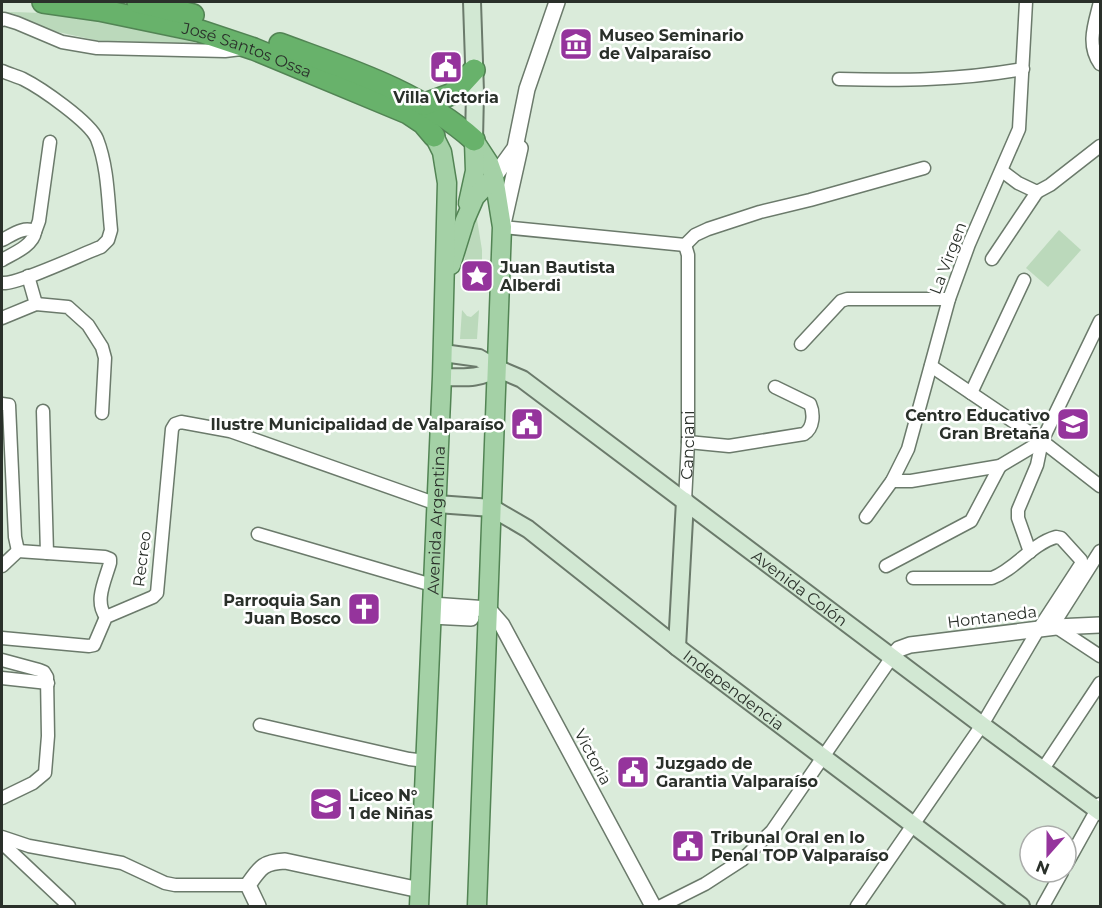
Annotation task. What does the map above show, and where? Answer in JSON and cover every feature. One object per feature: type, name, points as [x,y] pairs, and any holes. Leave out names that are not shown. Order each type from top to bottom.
[{"type":"highway","name":"José Santos Ossa","points":[[43,2],[200,31],[254,48],[392,105],[423,123],[434,136]]},
{"type":"highway","name":"José Santos Ossa","points":[[138,2],[199,17],[280,44],[399,90],[425,104],[474,140]]},
{"type":"highway","points":[[425,104],[452,94],[474,70]]},
{"type":"main road","points":[[465,220],[475,171],[472,2]]},
{"type":"main road","name":"Avenida Argentina","points":[[420,898],[443,353],[447,183],[442,152],[434,136]]},
{"type":"main road","points":[[474,140],[494,177],[502,227],[492,508],[493,617],[477,906]]},
{"type":"main road","points":[[443,314],[453,255],[465,220],[475,197],[494,177]]},
{"type":"main road","points":[[465,220],[477,203],[486,203],[502,227]]},
{"type":"main road","name":"Avenida Colón","points":[[443,353],[479,358],[522,379],[982,725],[1099,808]]},
{"type":"main road","points":[[442,377],[482,376],[496,368]]},
{"type":"main road","name":"Canciani","points":[[677,647],[685,501]]},
{"type":"main road","name":"Independencia","points":[[437,504],[492,508],[528,529],[677,647],[1021,906]]},
{"type":"street","points":[[494,177],[515,148],[527,89],[557,2]]},
{"type":"street","name":"La Virgen","points":[[866,517],[892,481],[908,449],[949,299],[969,244],[1019,129],[1026,2]]},
{"type":"street","points":[[1100,2],[1092,42],[1094,56],[1101,64]]},
{"type":"street","points":[[2,20],[17,23],[62,42],[97,48],[225,51],[254,48]]},
{"type":"street","points":[[839,79],[915,81],[992,75],[1023,69]]},
{"type":"street","points":[[2,71],[31,84],[88,126],[96,136],[101,150],[111,230],[108,240],[101,247],[7,284],[2,283]]},
{"type":"street","points":[[520,129],[520,151],[502,227],[685,245],[695,235],[729,222],[924,168]]},
{"type":"street","points":[[2,260],[30,243],[34,238],[39,221],[50,142]]},
{"type":"street","points":[[992,259],[1037,192],[1050,185],[1101,146]]},
{"type":"street","points":[[1002,171],[1018,183],[1037,192]]},
{"type":"street","points":[[2,240],[24,229],[35,232]]},
{"type":"street","name":"Canciani","points":[[685,245],[688,255],[685,501]]},
{"type":"street","points":[[28,276],[36,304]]},
{"type":"street","points":[[971,393],[1024,280]]},
{"type":"street","points":[[801,344],[841,301],[847,299],[949,299]]},
{"type":"street","points":[[2,318],[36,304],[68,308],[88,325],[102,347],[105,358],[102,413]]},
{"type":"street","points":[[1030,552],[1018,518],[1018,510],[1037,465],[1042,441],[1097,341],[1101,321]]},
{"type":"street","points":[[931,366],[1042,441],[1101,486]]},
{"type":"street","points":[[687,442],[729,446],[804,434],[809,431],[812,428],[810,404],[775,387]]},
{"type":"street","points":[[5,404],[18,551]]},
{"type":"street","points":[[43,411],[47,553]]},
{"type":"street","name":"Recreo","points":[[106,618],[153,597],[157,593],[172,429],[175,424],[181,422],[230,431],[437,504]]},
{"type":"street","points":[[892,481],[911,482],[1000,466],[1042,441]]},
{"type":"street","points":[[886,566],[971,521],[1000,466]]},
{"type":"street","points":[[258,534],[432,585]]},
{"type":"street","points":[[857,906],[982,725],[1082,560],[1061,538],[1056,537],[992,578],[913,578]]},
{"type":"street","points":[[2,566],[18,551],[99,555],[110,559],[100,601],[106,618],[94,645],[2,638]]},
{"type":"street","points":[[1101,551],[1055,622],[1056,627],[1101,656]]},
{"type":"street","points":[[432,610],[493,617]]},
{"type":"street","name":"Victoria","points":[[493,617],[653,906]]},
{"type":"street","name":"Hontaneda","points":[[892,657],[899,649],[910,645],[1056,627],[1101,625]]},
{"type":"street","points":[[662,906],[705,885],[742,860],[772,831],[892,657]]},
{"type":"street","points":[[2,660],[44,672],[48,683],[45,773],[33,783],[2,798]]},
{"type":"street","points":[[2,680],[48,683]]},
{"type":"street","points":[[2,680],[21,688]]},
{"type":"street","points":[[1043,769],[1101,683]]},
{"type":"street","points":[[260,724],[426,761]]},
{"type":"street","points":[[1078,844],[1099,808]]},
{"type":"street","points":[[2,837],[29,846],[122,864],[165,883],[175,885],[248,885]]},
{"type":"street","points":[[2,843],[69,906]]},
{"type":"street","points":[[248,885],[262,866],[272,861],[285,861],[420,898]]},
{"type":"street","points":[[1043,906],[1055,884]]},
{"type":"street","points":[[248,885],[258,906]]},
{"type":"green space","points":[[3,12],[81,18],[209,46],[104,42],[58,32]]},
{"type":"green space","points":[[476,213],[482,250],[482,270],[464,270],[465,249]]},
{"type":"green space","points":[[1059,230],[1081,250],[1048,287],[1026,268]]},
{"type":"green space","points":[[462,310],[471,317],[479,310],[477,339],[460,339]]},
{"type":"place","name":"Museo Seminario de Valparaíso","points":[[576,44]]},
{"type":"place","name":"Villa Victoria","points":[[446,67]]},
{"type":"place","name":"Juan Bautista Alberdi","points":[[477,276]]},
{"type":"place","name":"Ilustre Municipalidad de Valparaíso","points":[[527,424]]},
{"type":"place","name":"Centro Educativo Gran Bretaña","points":[[1073,424]]},
{"type":"place","name":"Parroquia San Juan Bosco","points":[[364,609]]},
{"type":"place","name":"Juzgado de Garantia Valparaíso","points":[[633,772]]},
{"type":"place","name":"Liceo N° 1 de Niñas","points":[[326,804]]},
{"type":"place","name":"Tribunal Oral en lo Penal TOP Valparaíso","points":[[688,846]]}]
